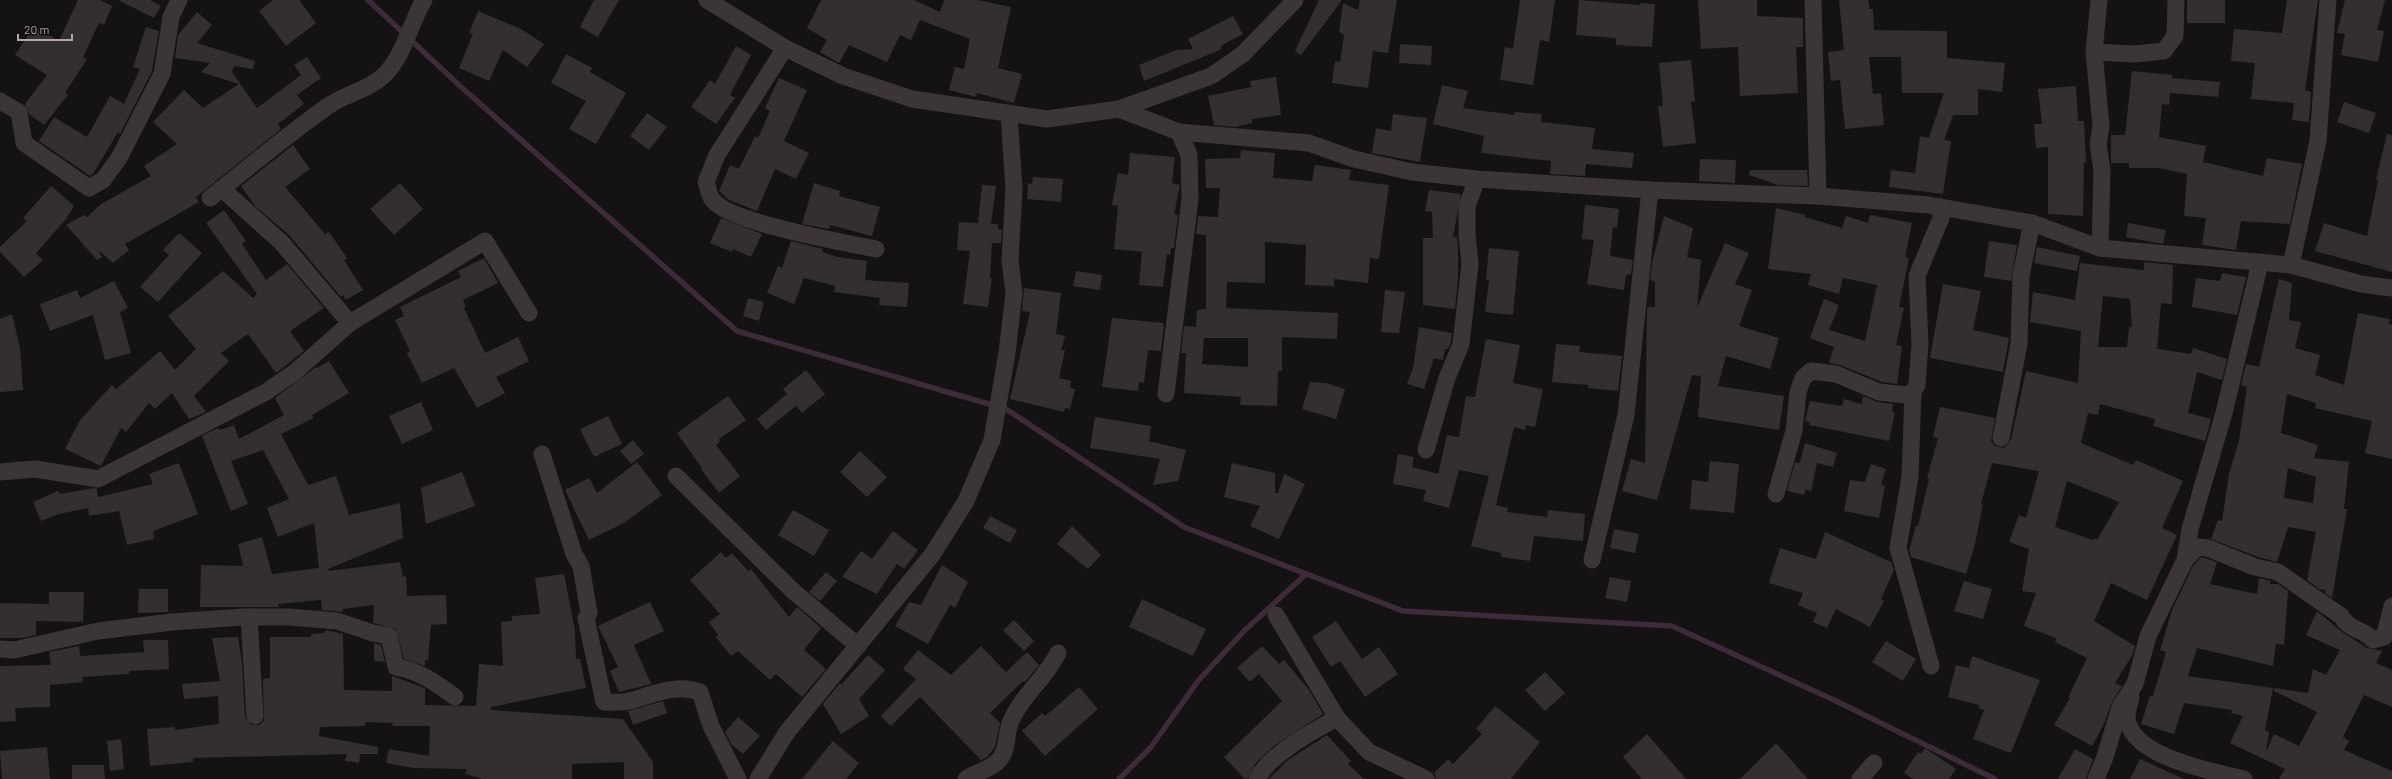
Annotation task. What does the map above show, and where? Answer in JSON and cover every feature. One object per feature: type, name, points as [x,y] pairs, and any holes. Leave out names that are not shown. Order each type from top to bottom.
[{"type":"street","points":[[0,102],[19,112],[24,143],[89,188],[104,180],[126,144],[162,74],[172,17],[179,0]]},
{"type":"street","points":[[350,323],[281,242],[216,194],[330,105],[379,80],[389,70],[399,54],[414,16],[424,0]]},
{"type":"street","points":[[707,0],[785,48],[843,76],[912,99],[1047,119],[1119,109],[1212,76],[1243,54],[1295,0]]},
{"type":"street","points":[[1813,0],[1818,196]]},
{"type":"street","points":[[2099,0],[2094,52],[2101,126],[2098,144],[2102,170],[2100,248]]},
{"type":"street","points":[[2094,52],[2134,54],[2164,51],[2175,36],[2176,0]]},
{"type":"street","points":[[2291,265],[2318,141],[2328,0]]},
{"type":"street","points":[[785,48],[716,154],[706,182],[712,200],[724,209],[750,220],[876,249]]},
{"type":"street","points":[[1119,109],[1179,132],[1309,143],[1354,159],[1412,172],[1477,179],[1650,190],[1818,196],[1941,208],[2032,223],[2100,248],[2291,265],[2361,284],[2392,288]]},
{"type":"street","points":[[758,779],[787,732],[932,556],[966,501],[992,440],[1008,353],[1014,293],[1010,260],[1014,189],[1010,114]]},
{"type":"street","points":[[1166,394],[1190,199],[1189,155],[1179,132]]},
{"type":"street","points":[[1426,450],[1447,378],[1461,344],[1470,264],[1467,235],[1467,206],[1477,179]]},
{"type":"street","points":[[1592,560],[1626,415],[1650,190]]},
{"type":"street","points":[[1931,666],[1898,548],[1910,477],[1913,392],[1917,385],[1920,344],[1918,276],[1941,218],[1941,208]]},
{"type":"street","points":[[2002,438],[2018,344],[2021,275],[2032,223]]},
{"type":"street","points":[[0,472],[35,469],[98,479],[266,392],[295,372],[350,323],[485,241],[529,313]]},
{"type":"street","points":[[2185,560],[2190,529],[2224,413],[2260,263]]},
{"type":"street","points":[[1776,494],[1794,431],[1798,392],[1803,378],[1811,371],[1836,374],[1879,392],[1906,395],[1913,392]]},
{"type":"street","points":[[542,454],[574,554],[581,566],[589,613],[586,618],[604,702],[627,702],[667,689],[691,689],[700,692],[711,726],[738,779]]},
{"type":"street","points":[[676,476],[792,590],[858,646]]},
{"type":"street","points":[[2244,779],[2165,757],[2138,740],[2127,716],[2148,636],[2185,560],[2197,547],[2208,548],[2255,567],[2278,572],[2340,616],[2346,624],[2366,633],[2373,640],[2384,638],[2392,606]]},
{"type":"street","points":[[1276,615],[1337,718],[1369,752],[1426,779]]},
{"type":"street","points":[[0,649],[14,650],[98,631],[172,622],[249,617],[289,617],[337,621],[373,634],[389,636],[396,667],[411,669],[431,680],[455,697]]},
{"type":"street","points":[[249,617],[256,716]]},
{"type":"street","points":[[966,779],[985,771],[999,759],[1007,747],[1010,723],[1016,710],[1058,653]]},
{"type":"street","points":[[2096,779],[2105,757],[2120,707],[2135,684]]},
{"type":"street","points":[[1257,779],[1262,771],[1289,748],[1337,718]]},
{"type":"street","points":[[1860,779],[1874,764]]},
{"type":"building","points":[[78,0],[100,0],[112,6],[104,25],[99,23],[83,57],[87,59],[65,93],[68,95],[44,125],[29,114],[25,104],[47,75],[15,55],[34,26],[59,41]]},
{"type":"building","points":[[118,0],[150,0],[161,6],[154,18]]},
{"type":"building","points":[[273,0],[299,0],[316,23],[286,46],[259,11]]},
{"type":"building","points":[[594,0],[619,0],[598,37],[580,27]]},
{"type":"building","points":[[821,0],[914,0],[940,12],[944,0],[977,0],[1011,7],[998,68],[1022,74],[1014,103],[977,93],[976,97],[949,90],[955,67],[964,69],[970,39],[920,20],[911,40],[900,35],[887,62],[849,45],[839,63],[820,52],[827,40],[807,28]]},
{"type":"building","points":[[1319,0],[1342,0],[1301,55],[1295,51]]},
{"type":"building","points":[[1360,0],[1397,0],[1388,53],[1373,51],[1368,88],[1332,83],[1335,61],[1340,62],[1344,35],[1339,32],[1343,3],[1358,10]]},
{"type":"building","points":[[1520,0],[1555,0],[1549,42],[1540,40],[1533,85],[1500,80],[1505,47],[1513,49]]},
{"type":"building","points":[[1579,0],[1640,5],[1640,3],[1655,4],[1652,47],[1616,45],[1616,38],[1576,35]]},
{"type":"building","points":[[1698,0],[1757,0],[1757,16],[1803,18],[1803,47],[1796,47],[1798,93],[1740,96],[1738,47],[1701,49]]},
{"type":"building","points":[[1839,0],[1868,0],[1870,9],[1873,9],[1874,30],[1947,31],[1947,58],[2005,63],[2002,92],[1978,89],[1978,115],[1953,115],[1944,140],[1951,141],[1943,194],[1889,187],[1891,170],[1915,173],[1920,136],[1929,138],[1944,93],[1902,93],[1901,57],[1869,57],[1873,94],[1881,93],[1884,125],[1845,129],[1840,80],[1831,81],[1828,52],[1844,50]]},
{"type":"building","points":[[2187,0],[2225,0],[2225,23],[2187,23]]},
{"type":"building","points":[[2287,0],[2318,0],[2305,90],[2311,92],[2309,122],[2292,120],[2294,103],[2251,99],[2255,63],[2231,61],[2234,29],[2282,33]]},
{"type":"building","points":[[2345,0],[2385,0],[2377,30],[2384,31],[2378,62],[2341,55],[2345,34],[2337,33]]},
{"type":"building","points":[[478,11],[521,29],[544,44],[527,67],[503,50],[489,81],[459,68],[473,34],[469,33]]},
{"type":"building","points":[[197,12],[212,25],[197,43],[255,61],[253,69],[234,66],[232,72],[257,108],[301,75],[294,65],[307,57],[321,78],[297,95],[304,104],[278,124],[281,129],[196,197],[199,202],[125,244],[129,250],[113,263],[98,250],[102,257],[97,260],[66,225],[84,215],[87,217],[101,204],[151,176],[144,166],[177,144],[153,122],[184,90],[203,108],[239,84],[201,72],[210,63],[175,58],[178,35]]},
{"type":"building","points":[[1233,16],[1243,34],[1222,45],[1220,50],[1144,81],[1139,65],[1176,50],[1193,49],[1188,39]]},
{"type":"building","points":[[146,27],[159,31],[152,71],[120,134],[118,132],[93,174],[90,176],[39,141],[54,117],[87,137],[110,96],[124,104],[140,69],[133,67]]},
{"type":"building","points":[[1400,44],[1432,46],[1431,65],[1399,63]]},
{"type":"building","points":[[736,46],[751,55],[730,95],[735,98],[716,124],[691,107],[710,80],[715,84]]},
{"type":"building","points":[[566,54],[592,68],[590,72],[626,93],[596,144],[569,129],[586,101],[551,83]]},
{"type":"building","points":[[1691,60],[1695,101],[1691,102],[1696,143],[1663,147],[1658,106],[1663,106],[1659,63]]},
{"type":"building","points":[[2132,71],[2172,75],[2172,78],[2220,82],[2218,97],[2170,93],[2169,105],[2162,104],[2159,137],[2206,146],[2203,162],[2263,176],[2267,158],[2302,164],[2290,224],[2241,221],[2236,250],[2202,245],[2206,218],[2184,216],[2187,174],[2159,168],[2129,168],[2129,163],[2111,163],[2111,135],[2125,135]]},
{"type":"building","points":[[1276,77],[1281,115],[1252,119],[1252,123],[1235,127],[1214,125],[1208,96],[1251,87],[1250,81]]},
{"type":"building","points":[[779,78],[807,90],[784,141],[809,153],[796,179],[775,169],[757,211],[729,200],[719,191],[730,165],[739,169],[755,136],[758,138],[770,111],[765,108]]},
{"type":"building","points":[[1442,85],[1468,91],[1463,108],[1514,115],[1515,112],[1542,114],[1541,122],[1595,128],[1592,149],[1634,153],[1632,168],[1586,164],[1585,176],[1550,174],[1551,161],[1481,153],[1484,136],[1433,124]]},
{"type":"building","points":[[2076,86],[2078,121],[2084,121],[2086,163],[2084,162],[2083,216],[2048,214],[2048,147],[2036,148],[2034,124],[2042,124],[2038,89]]},
{"type":"building","points":[[2344,102],[2376,113],[2369,133],[2337,122]]},
{"type":"building","points":[[647,113],[667,127],[649,150],[630,136]]},
{"type":"building","points":[[1393,114],[1427,118],[1420,162],[1372,153],[1376,128],[1391,131]]},
{"type":"building","points":[[2387,134],[2392,135],[2392,272],[2315,251],[2324,223],[2367,236],[2378,180],[2376,179]]},
{"type":"building","points":[[293,145],[310,169],[285,187],[325,234],[329,232],[347,258],[344,260],[363,290],[346,300],[343,295],[341,297],[289,235],[255,206],[241,186]]},
{"type":"building","points":[[1241,150],[1275,153],[1273,178],[1312,181],[1315,165],[1351,170],[1349,180],[1389,185],[1379,259],[1370,258],[1368,283],[1334,279],[1334,286],[1305,285],[1306,245],[1265,242],[1265,283],[1227,282],[1226,308],[1338,313],[1337,339],[1282,337],[1282,371],[1278,371],[1277,406],[1240,405],[1241,397],[1184,393],[1186,353],[1181,353],[1184,326],[1196,327],[1197,310],[1206,309],[1206,235],[1196,234],[1198,216],[1218,217],[1220,188],[1206,188],[1205,159],[1240,158]],"holes":[[[1204,338],[1248,338],[1248,367],[1202,364]]]},
{"type":"building","points":[[1130,153],[1175,157],[1172,183],[1180,185],[1174,214],[1178,215],[1174,248],[1171,248],[1170,255],[1167,254],[1163,287],[1139,285],[1142,252],[1114,249],[1118,206],[1112,205],[1118,173],[1128,175]]},
{"type":"building","points":[[1700,159],[1736,160],[1735,183],[1699,181]]},
{"type":"building","points":[[1750,170],[1807,170],[1808,186],[1778,185],[1749,175]]},
{"type":"building","points":[[1033,177],[1063,179],[1061,202],[1027,199],[1028,183],[1032,184]]},
{"type":"building","points":[[400,183],[423,209],[394,235],[370,209]]},
{"type":"building","points":[[814,183],[840,191],[839,196],[880,207],[872,236],[830,225],[829,229],[802,224]]},
{"type":"building","points":[[982,185],[996,186],[991,224],[998,224],[998,229],[1002,230],[1001,243],[992,243],[990,278],[992,278],[988,307],[963,304],[970,251],[957,250],[959,222],[978,223]]},
{"type":"building","points":[[51,186],[74,206],[66,219],[36,253],[43,260],[24,277],[0,252],[0,247],[27,221],[23,218]]},
{"type":"building","points":[[1429,190],[1461,194],[1453,237],[1457,237],[1458,247],[1458,278],[1455,309],[1423,305],[1423,238],[1433,238],[1432,212],[1425,211]]},
{"type":"building","points":[[1585,205],[1619,209],[1617,228],[1613,227],[1610,256],[1633,260],[1631,274],[1626,275],[1624,290],[1587,284],[1594,240],[1582,239]]},
{"type":"building","points":[[1776,208],[1806,215],[1805,217],[1842,228],[1846,216],[1868,223],[1870,215],[1912,223],[1905,257],[1909,258],[1899,307],[1904,308],[1896,345],[1902,346],[1897,384],[1882,382],[1840,365],[1829,363],[1834,347],[1810,338],[1824,299],[1839,305],[1829,330],[1865,341],[1877,285],[1843,278],[1839,294],[1808,285],[1811,274],[1768,269]]},
{"type":"building","points":[[224,210],[246,241],[242,244],[266,280],[287,264],[324,308],[290,331],[304,351],[276,373],[248,334],[221,353],[229,361],[194,396],[206,412],[189,419],[172,393],[155,409],[149,403],[126,432],[121,428],[101,466],[65,449],[80,420],[112,385],[116,389],[160,351],[175,370],[196,349],[168,316],[223,271],[253,298],[257,294],[206,223]]},
{"type":"building","points":[[1664,216],[1693,228],[1687,257],[1701,260],[1697,308],[1725,243],[1749,253],[1735,284],[1752,290],[1739,326],[1779,338],[1770,369],[1726,356],[1718,386],[1784,396],[1779,430],[1698,417],[1701,376],[1692,375],[1657,500],[1622,491],[1631,459],[1645,463],[1647,310],[1648,307],[1655,307],[1655,281],[1650,280],[1652,263]]},
{"type":"building","points":[[721,218],[762,234],[751,257],[733,249],[732,252],[710,243]]},
{"type":"building","points":[[2128,223],[2166,230],[2163,244],[2126,237]]},
{"type":"building","points":[[179,233],[202,253],[158,302],[140,287],[169,255],[163,250]]},
{"type":"building","points":[[791,241],[823,249],[822,252],[838,257],[867,261],[865,280],[909,283],[907,307],[879,305],[880,298],[834,292],[835,286],[804,278],[794,304],[767,293],[778,266],[782,268]]},
{"type":"building","points":[[1989,241],[2017,245],[2011,281],[1984,277]]},
{"type":"building","points":[[2037,247],[2080,256],[2077,271],[2034,263]]},
{"type":"building","points":[[1489,248],[1519,251],[1513,315],[1485,312],[1489,280],[1486,280]]},
{"type":"building","points":[[484,258],[498,283],[463,300],[466,307],[464,308],[485,353],[518,337],[529,361],[496,377],[505,393],[477,408],[454,368],[422,383],[407,353],[410,351],[395,320],[404,316],[400,307],[461,277],[458,271]]},
{"type":"building","points":[[2144,262],[2173,265],[2172,304],[2161,303],[2157,349],[2191,354],[2193,348],[2227,359],[2222,380],[2197,372],[2188,413],[2211,419],[2205,441],[2153,426],[2155,419],[2100,404],[2098,415],[2088,413],[2081,443],[2133,465],[2136,460],[2183,481],[2162,528],[2177,535],[2147,600],[2111,583],[2094,621],[2135,646],[2133,654],[2115,683],[2122,686],[2112,702],[2104,724],[2092,746],[2054,725],[2070,698],[2068,698],[2087,658],[2055,642],[2056,638],[2024,626],[2036,593],[2022,591],[2029,549],[2009,542],[2019,515],[2026,518],[2039,471],[1992,463],[1981,504],[1983,504],[1975,544],[1966,574],[1911,557],[1909,550],[1916,526],[1918,526],[1929,479],[1927,478],[1938,438],[1933,437],[1940,407],[1995,418],[1991,441],[1995,446],[2004,448],[2011,440],[2026,371],[2078,383],[2081,331],[2030,322],[2033,292],[2075,300],[2080,263],[2144,270]],"holes":[[[2103,296],[2130,299],[2132,327],[2129,327],[2127,347],[2098,347]],[[2067,481],[2119,502],[2097,540],[2055,527]]]},
{"type":"building","points":[[1076,271],[1102,275],[1100,290],[1073,286]]},
{"type":"building","points":[[2222,273],[2246,277],[2237,315],[2192,307],[2196,278],[2220,281]]},
{"type":"building","points":[[2279,279],[2292,283],[2289,320],[2301,322],[2295,348],[2320,355],[2315,375],[2344,385],[2358,313],[2390,319],[2389,324],[2392,325],[2392,459],[2365,453],[2372,421],[2315,408],[2316,403],[2287,394],[2281,433],[2318,445],[2314,458],[2349,462],[2344,509],[2347,509],[2332,598],[2325,593],[2326,590],[2319,589],[2307,580],[2316,532],[2288,527],[2277,562],[2258,557],[2211,539],[2218,520],[2222,521],[2229,474],[2239,440],[2247,387],[2241,385],[2246,364],[2259,367]],"holes":[[[2288,468],[2316,477],[2313,503],[2284,498]]]},
{"type":"building","points":[[114,281],[128,308],[120,312],[131,353],[105,360],[93,315],[50,331],[40,304],[77,290],[80,298]]},
{"type":"building","points":[[1943,284],[1981,291],[1973,330],[2009,338],[2003,372],[1930,358]]},
{"type":"building","points":[[1024,288],[1061,293],[1056,334],[1065,336],[1061,350],[1065,350],[1059,378],[1071,381],[1070,388],[1075,389],[1070,409],[1065,408],[1064,412],[1010,399],[1030,312],[1022,311]]},
{"type":"building","points":[[1385,290],[1405,292],[1399,333],[1381,332]]},
{"type":"building","points":[[748,298],[764,302],[759,321],[743,316]]},
{"type":"building","points":[[12,314],[20,348],[23,390],[0,392],[0,319]]},
{"type":"building","points":[[1112,318],[1163,323],[1164,326],[1161,351],[1148,350],[1144,383],[1139,382],[1138,391],[1102,387]]},
{"type":"building","points":[[1419,327],[1452,333],[1448,349],[1445,349],[1443,360],[1434,358],[1424,389],[1407,384],[1413,368]]},
{"type":"building","points":[[1486,339],[1520,345],[1513,383],[1543,389],[1535,427],[1526,425],[1525,430],[1514,427],[1496,505],[1508,508],[1507,512],[1547,517],[1548,510],[1585,514],[1583,541],[1534,536],[1530,561],[1501,557],[1501,553],[1471,546],[1489,476],[1459,470],[1449,508],[1423,501],[1426,490],[1393,484],[1398,454],[1414,457],[1412,467],[1438,474],[1447,435],[1459,437],[1466,396],[1475,397]]},
{"type":"building","points":[[1556,344],[1580,346],[1579,352],[1622,356],[1618,391],[1588,388],[1588,385],[1552,382]]},
{"type":"building","points":[[329,361],[349,393],[312,415],[314,418],[281,434],[308,485],[336,476],[349,515],[400,503],[403,538],[328,569],[329,571],[400,562],[403,577],[406,576],[407,596],[446,595],[447,624],[431,625],[428,660],[425,660],[425,666],[404,659],[396,629],[373,623],[374,605],[343,609],[343,612],[322,610],[321,600],[278,604],[279,607],[200,607],[201,565],[243,566],[238,544],[262,537],[272,574],[319,568],[314,523],[278,537],[267,508],[289,499],[263,450],[231,461],[248,504],[231,511],[202,436],[218,428],[220,430],[234,425],[239,439],[284,415],[275,398],[316,367],[317,368]]},
{"type":"building","points":[[806,370],[825,394],[802,413],[796,406],[766,430],[757,419],[787,394],[783,389]]},
{"type":"building","points":[[1310,382],[1326,383],[1345,389],[1336,419],[1302,409]]},
{"type":"building","points":[[728,396],[746,420],[719,439],[720,441],[716,445],[740,476],[719,493],[677,433]]},
{"type":"building","points":[[1863,396],[1878,402],[1893,404],[1892,411],[1895,412],[1889,441],[1809,425],[1810,422],[1805,421],[1810,401],[1842,406],[1844,399],[1862,404]]},
{"type":"building","points":[[421,402],[433,430],[402,444],[389,416]]},
{"type":"building","points":[[608,416],[622,444],[594,457],[580,429]]},
{"type":"building","points":[[1095,417],[1151,426],[1149,441],[1186,450],[1178,481],[1153,485],[1160,459],[1090,448]]},
{"type":"building","points":[[633,440],[644,454],[631,464],[620,451]]},
{"type":"building","points":[[1805,443],[1837,453],[1833,467],[1817,463],[1811,491],[1806,489],[1804,495],[1787,491],[1795,462],[1800,463]]},
{"type":"building","points":[[860,451],[887,477],[867,497],[840,472]]},
{"type":"building","points":[[1710,461],[1739,464],[1734,513],[1690,509],[1692,480],[1708,482]]},
{"type":"building","points":[[637,462],[662,495],[624,523],[589,540],[565,490],[589,478],[597,493]]},
{"type":"building","points":[[179,463],[198,514],[153,531],[154,539],[127,545],[119,511],[89,516],[88,508],[59,514],[41,521],[33,502],[58,491],[60,494],[94,488],[97,489],[98,497],[153,484],[149,474]]},
{"type":"building","points":[[1232,463],[1275,473],[1275,493],[1278,493],[1284,474],[1305,484],[1279,539],[1250,526],[1260,506],[1224,497]]},
{"type":"building","points":[[1871,464],[1886,469],[1881,485],[1885,486],[1879,518],[1844,511],[1850,480],[1865,482]]},
{"type":"building","points":[[462,472],[475,506],[426,524],[421,488]]},
{"type":"building","points":[[793,510],[829,530],[814,556],[778,535]]},
{"type":"building","points":[[990,516],[1017,530],[1010,543],[983,528]]},
{"type":"building","points":[[1072,526],[1101,555],[1088,569],[1057,544]]},
{"type":"building","points":[[1614,529],[1639,534],[1635,553],[1610,548]]},
{"type":"building","points":[[893,531],[918,550],[904,569],[897,564],[877,594],[842,577],[861,551],[872,559]]},
{"type":"building","points":[[1825,532],[1891,562],[1894,570],[1881,599],[1884,601],[1870,627],[1836,609],[1827,628],[1813,622],[1817,613],[1798,605],[1803,593],[1769,583],[1780,548],[1816,559]]},
{"type":"building","points":[[721,552],[726,558],[732,553],[748,571],[751,569],[789,617],[797,607],[821,628],[804,650],[826,669],[802,697],[776,674],[770,680],[738,651],[731,656],[716,637],[718,635],[709,622],[720,614],[690,580]]},
{"type":"building","points":[[2201,557],[2217,562],[2210,584],[2257,594],[2259,578],[2271,581],[2270,584],[2278,584],[2288,591],[2284,645],[2276,644],[2273,666],[2197,648],[2188,676],[2273,688],[2265,730],[2269,732],[2266,752],[2274,734],[2299,746],[2317,712],[2274,691],[2275,688],[2308,693],[2313,669],[2326,675],[2340,650],[2306,635],[2317,611],[2342,632],[2367,648],[2382,651],[2376,663],[2392,670],[2392,707],[2364,695],[2343,737],[2349,741],[2344,750],[2392,771],[2392,779],[2279,779],[2285,769],[2230,743],[2243,716],[2231,713],[2232,710],[2184,703],[2174,734],[2141,724],[2150,696],[2153,696],[2166,652],[2160,650],[2172,610],[2193,566]]},
{"type":"building","points":[[942,565],[968,582],[955,608],[950,605],[928,644],[895,626],[909,602],[921,605]]},
{"type":"building","points":[[826,572],[837,581],[820,601],[809,592]]},
{"type":"building","points":[[564,574],[575,630],[576,659],[580,659],[586,688],[491,707],[491,710],[623,719],[653,762],[653,779],[624,779],[624,762],[572,764],[572,779],[483,779],[465,774],[467,769],[413,768],[386,763],[389,749],[429,756],[430,726],[392,726],[393,723],[366,722],[365,726],[320,727],[319,736],[378,747],[378,754],[360,754],[359,763],[345,761],[347,754],[193,758],[193,762],[150,766],[147,729],[175,727],[175,730],[219,724],[218,696],[184,699],[182,684],[220,681],[212,638],[238,637],[242,663],[245,717],[251,725],[260,725],[264,720],[263,679],[270,678],[270,637],[311,637],[311,634],[325,633],[325,630],[343,634],[344,690],[392,691],[392,676],[425,688],[425,705],[476,706],[479,664],[503,666],[501,622],[512,621],[512,616],[540,614],[535,578]]},
{"type":"building","points":[[1610,577],[1631,581],[1627,602],[1605,598]]},
{"type":"building","points":[[1964,581],[1992,589],[1983,619],[1954,611]]},
{"type":"building","points":[[139,589],[168,589],[168,612],[138,613]]},
{"type":"building","points":[[49,592],[84,592],[83,622],[36,621],[36,635],[22,638],[0,638],[0,603],[49,604]]},
{"type":"building","points":[[1142,599],[1206,629],[1193,656],[1129,627]]},
{"type":"building","points":[[650,602],[664,631],[634,645],[651,684],[619,692],[610,671],[618,667],[598,626]]},
{"type":"building","points":[[1014,620],[1034,641],[1024,651],[1003,630]]},
{"type":"building","points":[[1336,621],[1362,659],[1379,647],[1398,674],[1365,697],[1340,661],[1331,667],[1312,637]]},
{"type":"building","points":[[143,640],[168,640],[169,669],[129,671],[129,674],[82,677],[83,682],[50,685],[50,707],[15,708],[16,721],[0,722],[0,666],[51,665],[49,652],[79,646],[80,656],[144,652]]},
{"type":"building","points":[[1886,641],[1916,659],[1903,681],[1872,662]]},
{"type":"building","points":[[374,643],[381,645],[385,662],[374,661]]},
{"type":"building","points":[[981,646],[1006,672],[1027,652],[1039,665],[1025,682],[1023,681],[990,713],[1000,723],[995,747],[987,757],[981,760],[920,697],[891,726],[881,716],[916,679],[903,669],[918,650],[951,675]]},
{"type":"building","points":[[1262,646],[1279,664],[1284,660],[1309,690],[1323,714],[1275,745],[1256,763],[1247,779],[1245,779],[1224,757],[1282,701],[1259,674],[1250,682],[1237,668]]},
{"type":"building","points":[[868,655],[885,670],[859,699],[869,716],[841,734],[823,704],[840,683],[842,684]]},
{"type":"building","points":[[1972,656],[2040,680],[2011,753],[1973,739],[1984,710],[1978,708],[1979,705],[1948,697],[1956,665],[1969,668]]},
{"type":"building","points":[[1545,672],[1565,693],[1545,711],[1525,690]]},
{"type":"building","points":[[1079,687],[1098,709],[1045,756],[1022,731],[1042,713],[1045,716]]},
{"type":"building","points":[[663,701],[667,713],[633,725],[628,711]]},
{"type":"building","points":[[1495,706],[1540,742],[1511,779],[1436,779],[1434,773],[1448,759],[1453,764],[1482,734],[1476,729]]},
{"type":"building","points":[[738,717],[760,736],[743,754],[732,745],[725,732]]},
{"type":"building","points":[[1647,734],[1686,779],[1642,779],[1623,757]]},
{"type":"building","points":[[1327,735],[1351,761],[1348,764],[1364,779],[1269,779],[1288,760]]},
{"type":"building","points":[[121,739],[124,769],[110,771],[107,741]]},
{"type":"building","points":[[833,741],[859,763],[846,779],[802,779]]},
{"type":"building","points":[[1776,743],[1808,779],[1740,779]]},
{"type":"building","points":[[47,747],[50,779],[2,779],[0,751]]},
{"type":"building","points":[[1925,748],[1956,769],[1949,779],[1913,779],[1904,773],[1918,752],[1921,754]]},
{"type":"building","points":[[2075,749],[2093,759],[2086,779],[2058,779]]},
{"type":"building","points":[[2140,759],[2184,779],[2130,779]]},
{"type":"building","points":[[72,765],[104,765],[105,779],[72,779]]},
{"type":"waterway","points":[[368,0],[460,86],[737,331],[1006,409],[1184,527],[1403,611],[1672,626],[1834,700],[1995,779]]},
{"type":"waterway","points":[[1119,779],[1151,747],[1198,681],[1244,631],[1306,574]]}]
